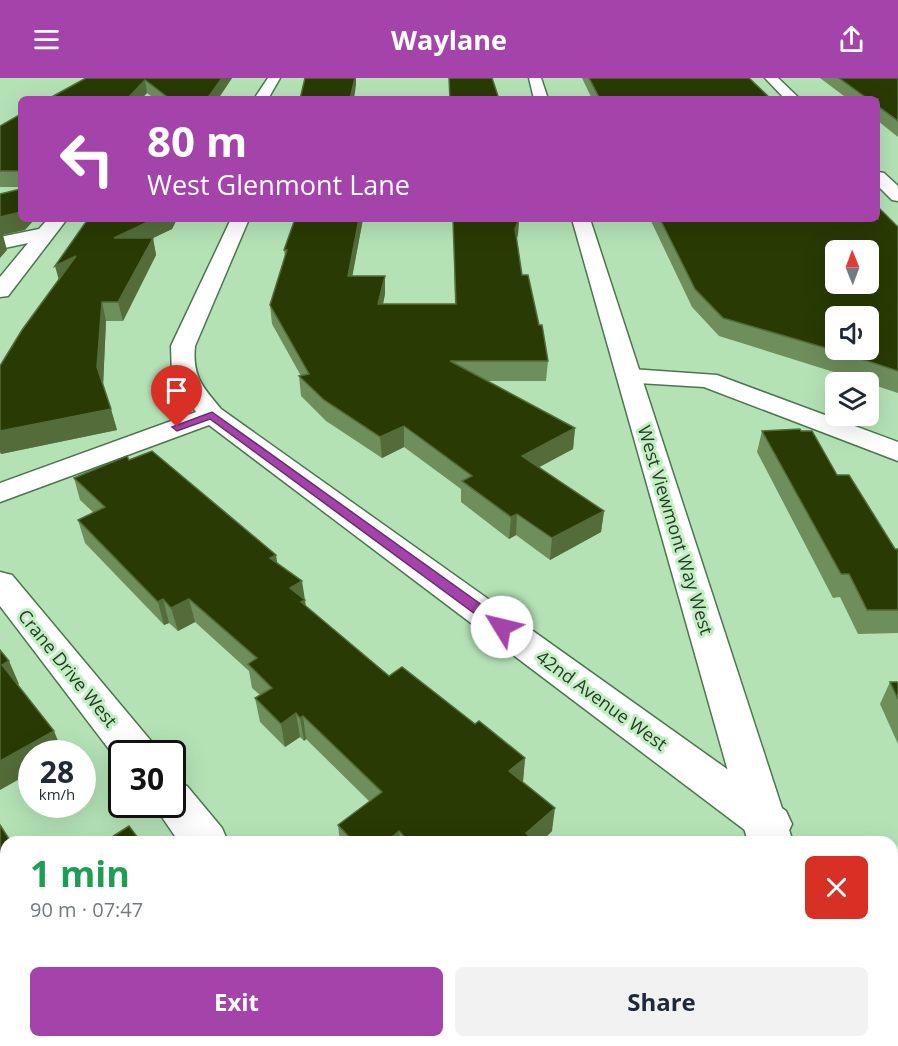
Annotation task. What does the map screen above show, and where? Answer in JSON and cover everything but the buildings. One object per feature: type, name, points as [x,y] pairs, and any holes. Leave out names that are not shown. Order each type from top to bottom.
[{"type":"street","points":[[263,96],[274,78]]},
{"type":"street","points":[[535,78],[541,96]]},
{"type":"street","points":[[771,78],[790,96]]},
{"type":"street","points":[[880,179],[898,197]]},
{"type":"street","points":[[880,198],[898,197]]},
{"type":"street","name":"42nd Avenue West","points":[[239,222],[183,346],[180,364],[185,382],[212,415],[774,833]]},
{"type":"street","name":"West Viewmont Way West","points":[[582,222],[774,833]]},
{"type":"street","points":[[0,243],[52,226]]},
{"type":"street","points":[[0,291],[52,226]]},
{"type":"street","points":[[631,377],[708,380],[898,452]]},
{"type":"street","points":[[0,492],[212,415]]},
{"type":"street","name":"Crane Drive West","points":[[0,583],[126,740]]},
{"type":"street","points":[[186,817],[201,836]]},
{"type":"route","points":[[177,427],[212,415],[502,627]]}]
